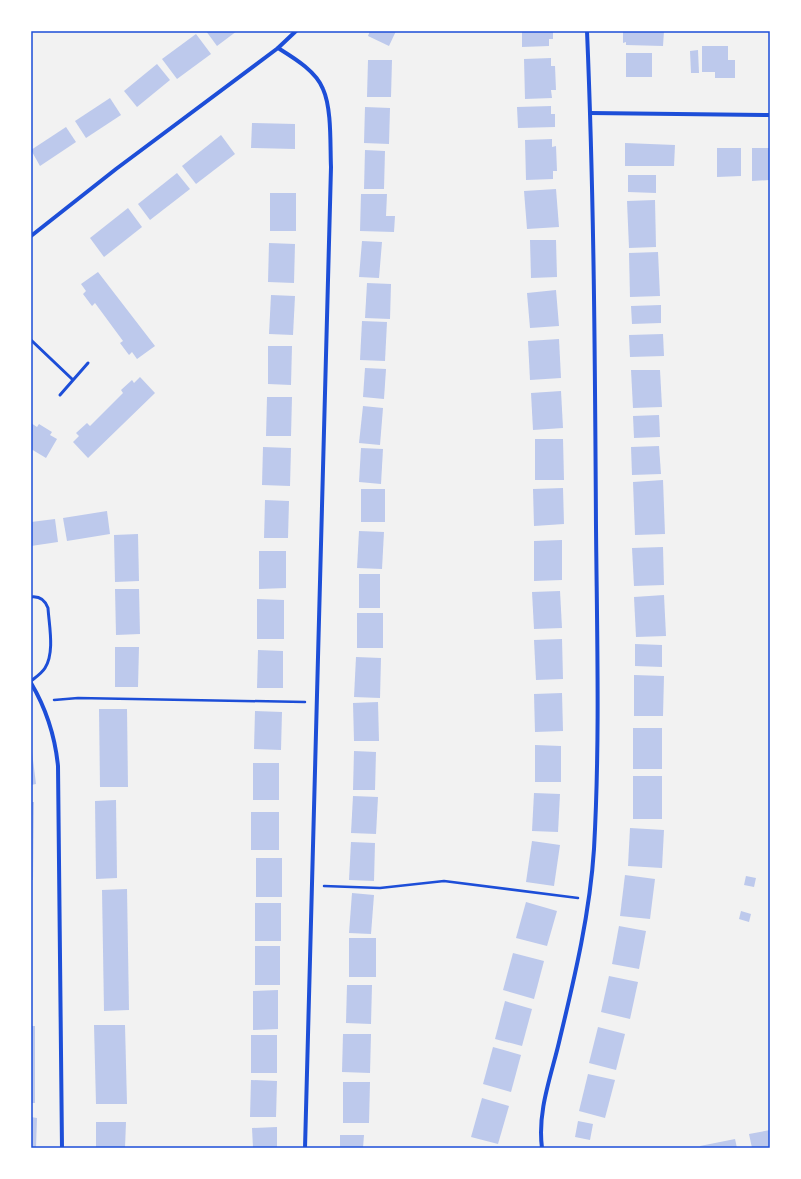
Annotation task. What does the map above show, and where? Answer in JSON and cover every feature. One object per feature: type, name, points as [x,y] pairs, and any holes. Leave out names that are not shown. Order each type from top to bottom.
[{"type":"street","points":[[31,236],[116,169],[278,48],[296,31]]},
{"type":"street","points":[[542,1148],[542,1110],[562,1029],[583,933],[588,899],[594,853],[598,761],[590,113],[587,31]]},
{"type":"street","points":[[278,48],[305,66],[323,89],[329,121],[331,167],[306,1148]]},
{"type":"street","points":[[590,113],[770,115]]},
{"type":"street","points":[[31,682],[42,702],[52,728],[58,766],[62,1148]]},
{"type":"lane","points":[[31,340],[72,379]]},
{"type":"lane","points":[[60,395],[72,379],[88,364]]},
{"type":"lane","points":[[31,597],[40,598],[46,603],[48,608],[50,647],[47,664],[44,670],[31,682]]},
{"type":"path","points":[[42,702],[78,698],[317,702]]},
{"type":"path","points":[[312,886],[380,888],[444,881],[588,899]]},
{"type":"building","points":[[206,31],[237,31],[217,46]]},
{"type":"building","points":[[370,31],[396,31],[389,46],[368,36]]},
{"type":"building","points":[[522,31],[553,31],[553,39],[549,39],[549,46],[522,47]]},
{"type":"building","points":[[623,31],[664,31],[663,46],[626,45],[626,42],[623,43]]},
{"type":"building","points":[[196,34],[211,54],[177,79],[162,59]]},
{"type":"building","points":[[702,46],[728,46],[728,60],[735,60],[735,78],[715,78],[715,72],[702,72]]},
{"type":"building","points":[[698,50],[699,73],[691,73],[690,51]]},
{"type":"building","points":[[626,53],[652,53],[652,77],[626,77]]},
{"type":"building","points":[[551,58],[551,66],[555,66],[556,90],[551,90],[552,98],[525,99],[524,59]]},
{"type":"building","points":[[368,60],[392,60],[391,97],[367,97]]},
{"type":"building","points":[[157,64],[170,80],[137,107],[124,91]]},
{"type":"building","points":[[110,98],[121,115],[86,138],[75,121]]},
{"type":"building","points":[[551,106],[551,114],[555,114],[555,127],[518,128],[517,107]]},
{"type":"building","points":[[365,107],[390,108],[389,144],[364,143]]},
{"type":"building","points":[[252,123],[295,124],[295,149],[251,148]]},
{"type":"building","points":[[66,127],[76,142],[40,166],[31,150]]},
{"type":"building","points":[[221,135],[235,154],[196,184],[182,166]]},
{"type":"building","points":[[552,139],[552,147],[556,146],[557,171],[553,171],[553,179],[526,180],[525,140]]},
{"type":"building","points":[[625,143],[675,145],[674,166],[625,166]]},
{"type":"building","points":[[717,148],[741,148],[741,176],[717,177]]},
{"type":"building","points":[[752,148],[770,148],[770,180],[752,181]]},
{"type":"building","points":[[365,150],[385,151],[384,189],[364,189]]},
{"type":"building","points":[[177,173],[190,189],[150,220],[138,204]]},
{"type":"building","points":[[628,175],[656,175],[656,193],[628,192]]},
{"type":"building","points":[[556,189],[559,227],[527,229],[524,191]]},
{"type":"building","points":[[270,193],[296,193],[296,231],[270,231]]},
{"type":"building","points":[[361,194],[387,194],[386,216],[395,216],[394,232],[360,231]]},
{"type":"building","points":[[655,200],[656,247],[629,248],[627,201]]},
{"type":"building","points":[[128,208],[142,227],[104,257],[90,238]]},
{"type":"building","points":[[530,240],[556,240],[557,277],[531,278]]},
{"type":"building","points":[[362,241],[382,242],[379,278],[359,277]]},
{"type":"building","points":[[269,243],[295,244],[294,283],[268,282]]},
{"type":"building","points":[[658,252],[660,296],[630,297],[629,253]]},
{"type":"building","points":[[98,272],[155,346],[137,359],[132,352],[129,355],[120,343],[123,341],[95,303],[92,306],[83,294],[86,291],[81,284]]},
{"type":"building","points":[[367,283],[391,284],[390,319],[365,318]]},
{"type":"building","points":[[556,290],[559,326],[530,328],[527,293]]},
{"type":"building","points":[[271,295],[295,296],[293,335],[269,334]]},
{"type":"building","points":[[661,305],[661,323],[632,324],[631,306]]},
{"type":"building","points":[[362,321],[387,322],[385,361],[360,360]]},
{"type":"building","points":[[663,334],[664,356],[630,357],[629,335]]},
{"type":"building","points":[[559,339],[561,378],[530,380],[528,341]]},
{"type":"building","points":[[268,346],[292,346],[291,385],[268,384]]},
{"type":"building","points":[[365,368],[386,369],[384,399],[363,397]]},
{"type":"building","points":[[631,370],[660,370],[662,407],[633,408]]},
{"type":"building","points":[[140,377],[155,393],[88,458],[73,442],[79,436],[76,433],[87,423],[90,426],[123,393],[121,390],[132,380],[134,383]]},
{"type":"building","points":[[561,391],[563,428],[533,430],[531,393]]},
{"type":"building","points":[[267,397],[292,397],[291,436],[266,436]]},
{"type":"building","points":[[363,406],[383,408],[380,445],[359,443]]},
{"type":"building","points":[[659,415],[660,437],[634,438],[633,416]]},
{"type":"building","points":[[31,423],[37,427],[39,424],[52,432],[50,435],[57,439],[46,458],[31,449]]},
{"type":"building","points":[[535,439],[563,439],[564,480],[535,480]]},
{"type":"building","points":[[659,446],[661,474],[632,475],[631,447]]},
{"type":"building","points":[[263,447],[291,448],[290,486],[262,485]]},
{"type":"building","points":[[361,448],[383,449],[381,484],[359,482]]},
{"type":"building","points":[[663,480],[665,534],[635,535],[633,482]]},
{"type":"building","points":[[563,488],[564,524],[534,526],[533,489]]},
{"type":"building","points":[[361,489],[385,489],[385,522],[361,522]]},
{"type":"building","points":[[265,500],[289,501],[288,538],[264,538]]},
{"type":"building","points":[[107,511],[110,534],[67,541],[63,518]]},
{"type":"building","points":[[55,519],[58,542],[31,546],[31,522]]},
{"type":"building","points":[[359,531],[384,532],[382,569],[357,568]]},
{"type":"building","points":[[138,534],[139,581],[115,582],[114,535]]},
{"type":"building","points":[[562,540],[562,580],[534,581],[534,541]]},
{"type":"building","points":[[663,547],[664,585],[634,586],[632,548]]},
{"type":"building","points":[[259,551],[286,551],[286,588],[259,589]]},
{"type":"building","points":[[359,574],[380,574],[380,608],[359,608]]},
{"type":"building","points":[[115,589],[139,589],[140,634],[116,635]]},
{"type":"building","points":[[560,591],[562,628],[534,629],[532,592]]},
{"type":"building","points":[[664,595],[666,636],[636,637],[634,597]]},
{"type":"building","points":[[257,599],[284,600],[284,639],[257,639]]},
{"type":"building","points":[[357,613],[383,613],[383,648],[357,648]]},
{"type":"building","points":[[562,639],[563,679],[536,680],[534,640]]},
{"type":"building","points":[[635,644],[662,645],[662,667],[635,666]]},
{"type":"building","points":[[115,647],[139,647],[138,687],[115,687]]},
{"type":"building","points":[[258,650],[283,651],[283,688],[257,688]]},
{"type":"building","points":[[356,657],[381,658],[380,698],[354,697]]},
{"type":"building","points":[[634,675],[664,676],[663,716],[634,716]]},
{"type":"building","points":[[562,693],[563,731],[535,732],[534,694]]},
{"type":"building","points":[[378,702],[379,741],[354,741],[353,703]]},
{"type":"building","points":[[99,709],[127,709],[128,787],[100,787]]},
{"type":"building","points":[[255,711],[282,712],[281,750],[254,749]]},
{"type":"building","points":[[633,728],[662,728],[662,769],[633,769]]},
{"type":"building","points":[[535,745],[561,746],[561,782],[535,782]]},
{"type":"building","points":[[354,751],[376,752],[375,790],[353,790]]},
{"type":"building","points":[[32,752],[36,784],[31,785],[31,753]]},
{"type":"building","points":[[253,763],[279,763],[279,800],[253,800]]},
{"type":"building","points":[[633,776],[662,776],[662,819],[633,819]]},
{"type":"building","points":[[534,793],[560,794],[558,832],[532,831]]},
{"type":"building","points":[[353,796],[378,797],[376,834],[351,833]]},
{"type":"building","points":[[116,800],[117,878],[96,879],[95,801]]},
{"type":"building","points":[[31,802],[34,802],[33,880],[31,880]]},
{"type":"building","points":[[251,812],[279,812],[279,850],[251,850]]},
{"type":"building","points":[[630,828],[664,830],[662,868],[628,866]]},
{"type":"building","points":[[532,841],[560,845],[554,886],[526,882]]},
{"type":"building","points":[[351,842],[375,843],[374,881],[349,880]]},
{"type":"building","points":[[256,858],[282,858],[282,897],[256,897]]},
{"type":"building","points":[[625,875],[655,879],[650,919],[620,916]]},
{"type":"building","points":[[746,876],[756,878],[754,887],[744,885]]},
{"type":"building","points":[[127,889],[129,1010],[104,1011],[102,890]]},
{"type":"building","points":[[352,893],[374,895],[371,934],[349,933]]},
{"type":"building","points":[[526,902],[557,911],[547,946],[516,938]]},
{"type":"building","points":[[255,903],[281,903],[281,941],[255,941]]},
{"type":"building","points":[[741,911],[751,914],[749,922],[739,919]]},
{"type":"building","points":[[619,926],[646,931],[639,969],[612,964]]},
{"type":"building","points":[[349,938],[376,938],[376,977],[349,977]]},
{"type":"building","points":[[255,946],[280,946],[280,985],[255,985]]},
{"type":"building","points":[[513,953],[544,961],[534,999],[503,990]]},
{"type":"building","points":[[609,976],[638,982],[630,1019],[601,1012]]},
{"type":"building","points":[[347,985],[372,985],[371,1024],[346,1023]]},
{"type":"building","points":[[278,990],[278,1029],[253,1030],[253,991]]},
{"type":"building","points":[[505,1001],[532,1009],[522,1046],[495,1039]]},
{"type":"building","points":[[94,1025],[125,1025],[127,1104],[96,1104]]},
{"type":"building","points":[[31,1026],[35,1026],[35,1103],[31,1103]]},
{"type":"building","points":[[598,1027],[625,1034],[616,1070],[589,1063]]},
{"type":"building","points":[[343,1034],[371,1034],[370,1073],[342,1072]]},
{"type":"building","points":[[251,1035],[277,1035],[277,1073],[251,1073]]},
{"type":"building","points":[[493,1047],[521,1055],[511,1092],[483,1084]]},
{"type":"building","points":[[588,1074],[615,1080],[605,1118],[579,1111]]},
{"type":"building","points":[[251,1080],[277,1081],[276,1117],[250,1117]]},
{"type":"building","points":[[343,1082],[370,1082],[369,1123],[343,1123]]},
{"type":"building","points":[[482,1098],[509,1106],[498,1144],[471,1137]]},
{"type":"building","points":[[31,1117],[37,1118],[36,1148],[31,1148]]},
{"type":"building","points":[[578,1121],[593,1124],[590,1140],[575,1137]]},
{"type":"building","points":[[96,1122],[126,1122],[125,1148],[96,1148]]},
{"type":"building","points":[[277,1127],[277,1148],[253,1148],[252,1128]]},
{"type":"building","points":[[770,1130],[770,1148],[752,1148],[749,1134]]},
{"type":"building","points":[[340,1135],[364,1135],[363,1148],[340,1148]]},
{"type":"building","points":[[735,1139],[737,1148],[700,1148],[700,1146]]}]
